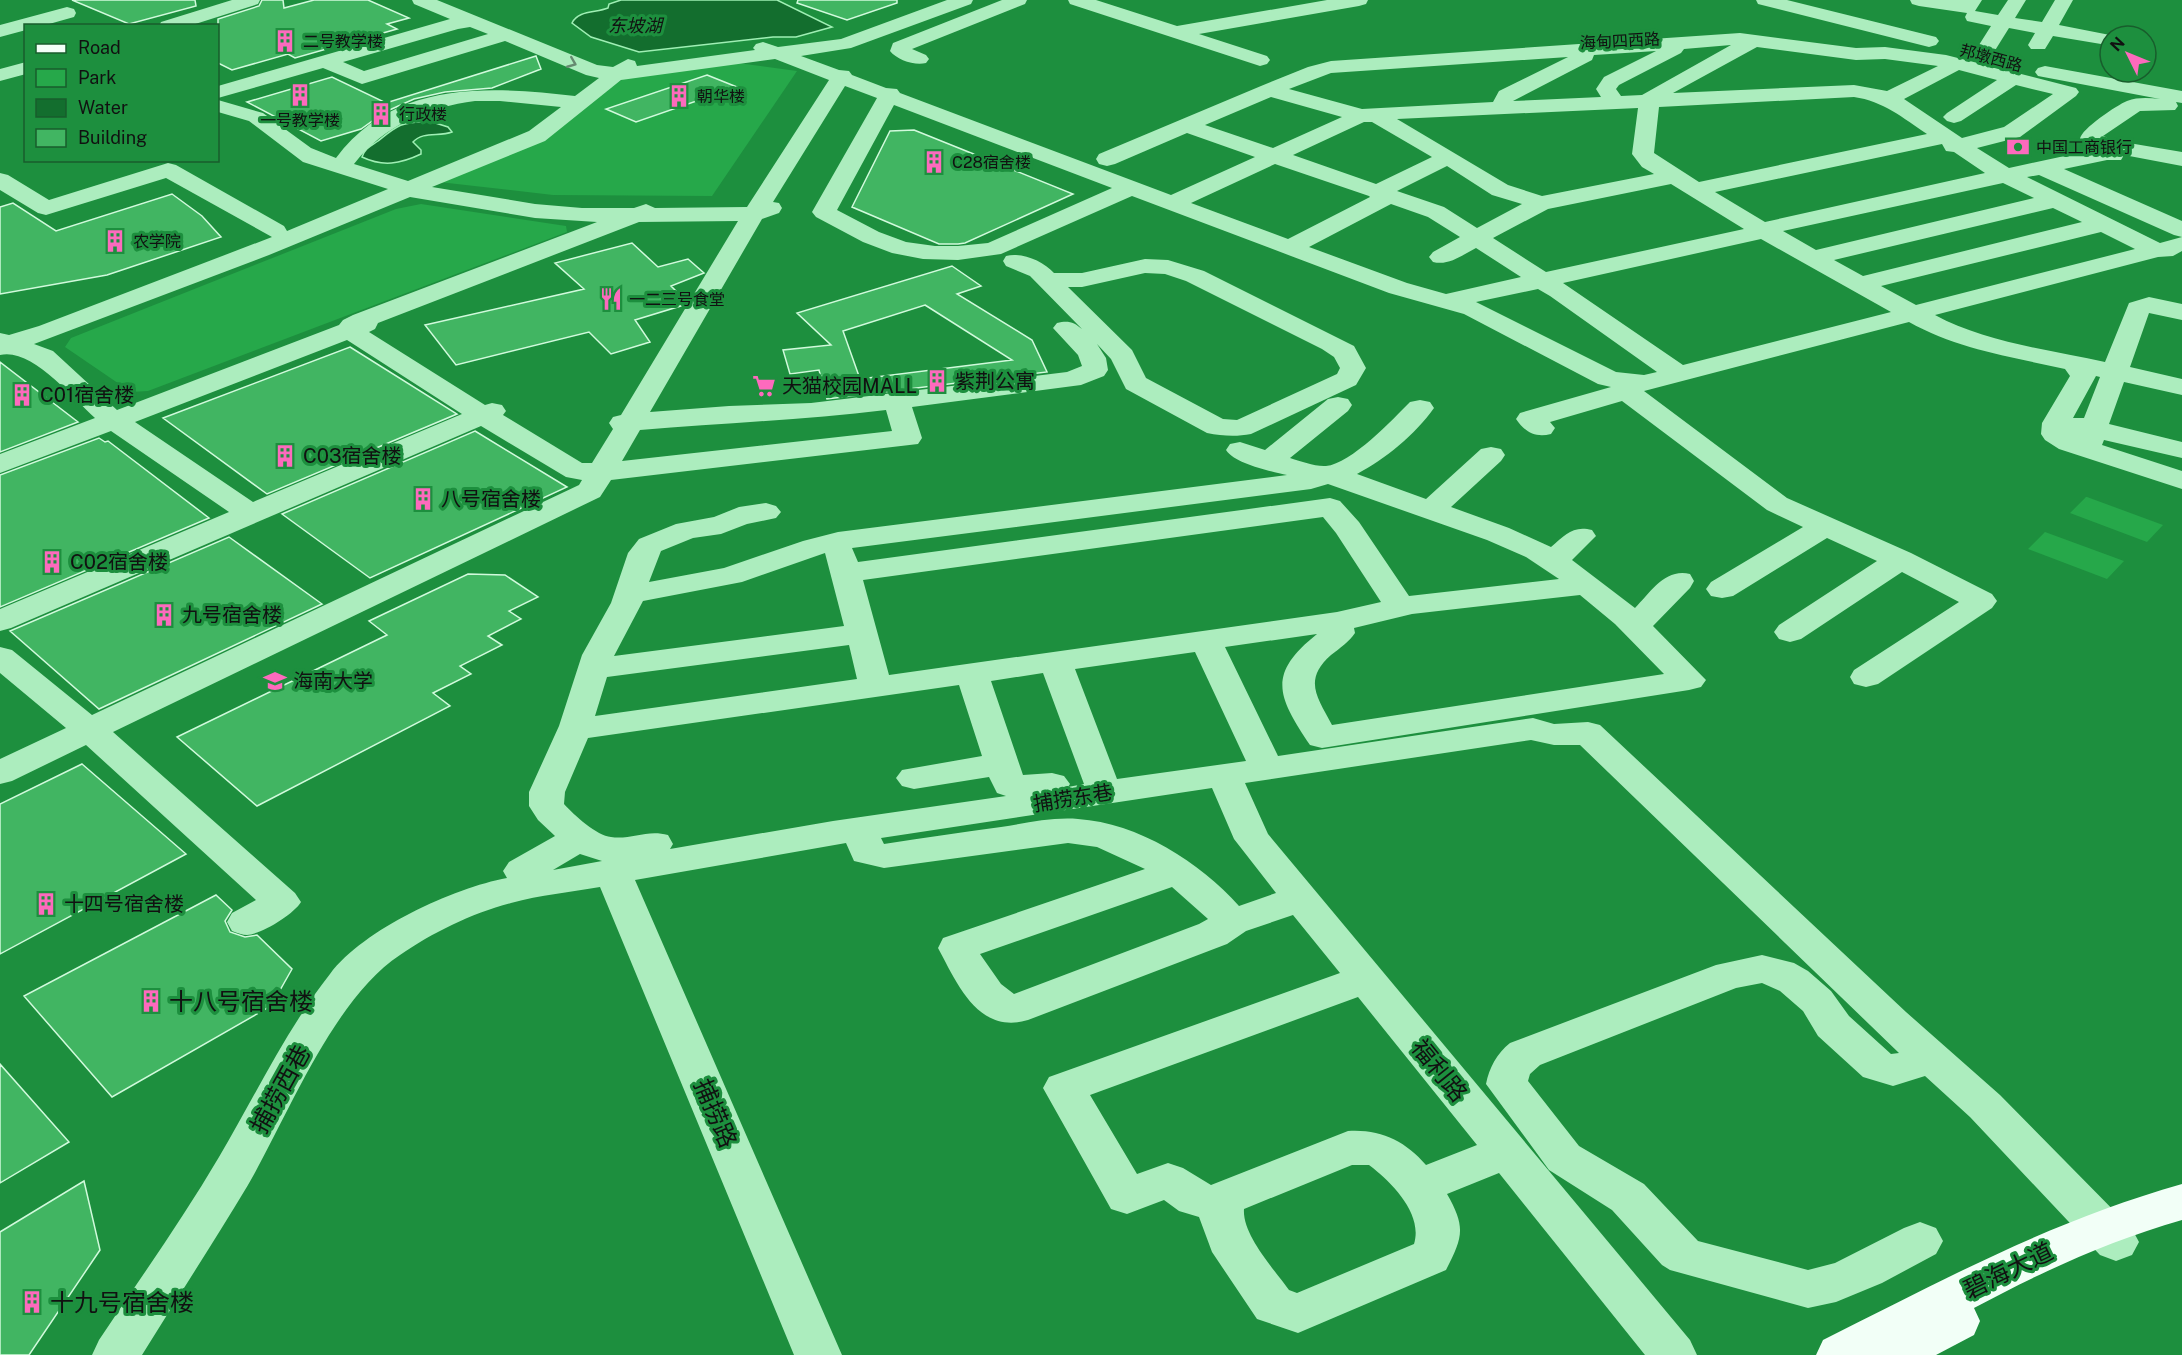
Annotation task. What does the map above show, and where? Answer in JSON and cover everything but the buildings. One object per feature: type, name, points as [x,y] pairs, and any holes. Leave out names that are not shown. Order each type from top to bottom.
[{"type":"main road","name":"碧海大道","points":[[1892,1355],[2052,1272],[2109,1234],[2182,1202]]},
{"type":"main road","name":"碧海大道","points":[[1840,1355],[2052,1248],[2109,1234],[2182,1221]]},
{"type":"street","points":[[174,24],[251,0]]},
{"type":"street","points":[[181,24],[257,0]]},
{"type":"street","points":[[421,0],[493,33],[615,69],[844,44],[964,0]]},
{"type":"street","points":[[457,0],[493,33]]},
{"type":"street","points":[[773,50],[860,35],[955,0]]},
{"type":"street","points":[[912,50],[1018,0]]},
{"type":"street","points":[[1077,0],[1260,60]]},
{"type":"street","points":[[1177,32],[1359,0]]},
{"type":"street","name":"邦墩西路","points":[[1765,0],[1812,6],[1885,30],[1982,56],[2019,73],[2181,95]]},
{"type":"street","points":[[1982,56],[2017,0]]},
{"type":"street","points":[[1951,137],[2019,73],[2064,0]]},
{"type":"street","points":[[43,1],[0,14],[13,35],[23,24],[68,19]]},
{"type":"street","points":[[1885,30],[1907,3],[1940,3],[1974,8],[2004,22],[2098,38]]},
{"type":"street","points":[[1916,37],[1940,3]]},
{"type":"street","name":"海甸四西路","points":[[1454,51],[1736,35],[1768,25],[1812,6]]},
{"type":"street","points":[[1648,100],[1768,25]]},
{"type":"street","points":[[1107,159],[1315,70],[1686,42],[1768,25],[1817,49],[1860,55],[1876,52],[2019,73],[2069,93],[2012,132],[1988,140],[1951,137],[1695,190]]},
{"type":"street","points":[[219,92],[440,28],[541,35]]},
{"type":"street","points":[[325,61],[362,78],[456,50],[493,33]]},
{"type":"street","points":[[348,72],[493,33],[541,35],[615,69]]},
{"type":"street","points":[[1615,102],[1606,89],[1611,81],[1686,42]]},
{"type":"street","points":[[1506,108],[1503,102],[1510,93],[1601,48]]},
{"type":"street","points":[[1787,66],[1817,49]]},
{"type":"street","points":[[773,50],[1379,281],[1454,301],[1490,317],[1607,378],[1627,385],[1770,499],[1900,559],[1981,602],[1866,677]]},
{"type":"street","points":[[1822,92],[1876,59],[1876,52]]},
{"type":"street","points":[[1458,78],[1503,56]]},
{"type":"street","points":[[1885,99],[1900,94],[1958,63]]},
{"type":"street","points":[[2,345],[276,231],[537,136],[571,102],[615,69]]},
{"type":"street","points":[[0,76],[24,70]]},
{"type":"street","points":[[777,209],[800,137],[839,75]]},
{"type":"street","points":[[1736,96],[1767,78]]},
{"type":"street","points":[[1268,90],[1372,115],[1489,181],[1500,190],[1541,203]]},
{"type":"street","points":[[1372,115],[1822,92],[1854,93],[1885,99],[1951,137],[2005,176],[2152,249],[2182,255]]},
{"type":"street","points":[[1177,203],[1276,157],[1426,93]]},
{"type":"street","points":[[342,165],[352,151],[381,127],[405,111],[428,102],[455,96],[481,95],[571,102]]},
{"type":"street","points":[[0,773],[83,730],[356,599],[590,491],[606,469],[628,423],[675,343],[777,209],[889,95]]},
{"type":"street","points":[[2181,95],[2127,110],[2091,135],[2091,139],[2112,147],[2182,159]]},
{"type":"street","points":[[1648,100],[1643,154],[1650,162],[1765,232],[1909,312],[1937,327],[1963,337],[2182,387]]},
{"type":"street","points":[[219,106],[256,117],[303,153],[440,197],[535,211],[582,215],[777,209],[824,212],[898,247],[921,252],[969,253],[993,249],[1011,252],[1039,272],[1123,356],[1135,383]]},
{"type":"street","points":[[1184,126],[1383,194],[1449,203],[1489,181]]},
{"type":"street","points":[[982,130],[1001,158],[1026,168]]},
{"type":"street","points":[[1291,247],[1448,157]]},
{"type":"street","points":[[1454,301],[2075,161],[2182,207]]},
{"type":"street","points":[[2046,168],[2182,228]]},
{"type":"street","points":[[0,180],[46,208],[168,170],[276,231]]},
{"type":"street","points":[[1441,257],[1541,203],[1674,177]]},
{"type":"street","points":[[2,345],[261,250],[402,185]]},
{"type":"street","points":[[1011,252],[1132,188]]},
{"type":"street","points":[[1812,258],[2054,201]]},
{"type":"street","points":[[1449,203],[1476,238],[1676,372]]},
{"type":"street","points":[[649,212],[352,325],[576,471],[908,438],[897,400]]},
{"type":"street","points":[[1859,284],[2101,224]]},
{"type":"street","points":[[1541,428],[1530,419],[1627,385],[2182,242]]},
{"type":"street","points":[[1011,252],[1014,273],[1094,357],[1095,370]]},
{"type":"street","points":[[628,423],[729,414],[811,411],[1072,379],[1095,370],[1135,383],[1217,427],[1232,430],[1347,379],[1353,368],[1345,352],[1331,344],[1195,276],[1168,267],[1145,266],[1082,280],[1047,280]]},
{"type":"street","points":[[2090,439],[2138,308],[2150,305],[2182,312]]},
{"type":"street","points":[[0,468],[357,329]]},
{"type":"street","points":[[2,345],[107,425],[241,518]]},
{"type":"street","points":[[2074,363],[2083,376],[2058,420],[2054,429],[2055,434],[2065,441],[2090,439],[2182,450]]},
{"type":"street","points":[[1337,622],[1340,633],[1312,655],[1297,676],[1297,688],[1322,737],[1335,747],[1689,680],[1635,626],[1586,585],[1554,561],[1518,542],[1431,510],[1254,456],[1338,405]]},
{"type":"street","points":[[0,621],[241,518],[480,408]]},
{"type":"street","points":[[630,594],[720,578],[767,565],[818,545],[837,541],[1321,478],[1366,459],[1420,408]]},
{"type":"street","points":[[0,464],[107,425]]},
{"type":"street","points":[[2090,439],[2182,480]]},
{"type":"street","points":[[1431,510],[1491,455]]},
{"type":"street","points":[[1321,478],[1330,507],[1348,528],[1400,607]]},
{"type":"street","points":[[844,573],[1330,507]]},
{"type":"street","points":[[720,853],[715,837],[604,849],[581,837],[551,813],[546,803],[547,792],[575,729],[598,655],[630,594],[643,553],[650,545],[687,530],[721,525],[739,516],[766,512]]},
{"type":"street","points":[[1722,588],[1825,526]]},
{"type":"street","points":[[1554,561],[1581,536]]},
{"type":"street","points":[[837,541],[876,687]]},
{"type":"street","points":[[1790,632],[1900,559]]},
{"type":"street","points":[[1635,626],[1678,581]]},
{"type":"street","points":[[575,729],[1337,622],[1400,607],[1586,585]]},
{"type":"street","points":[[593,669],[860,634]]},
{"type":"street","points":[[1206,641],[1267,769]]},
{"type":"street","points":[[0,657],[83,730],[158,801],[267,910]]},
{"type":"street","points":[[972,674],[1009,785],[1102,784],[1056,663]]},
{"type":"street","points":[[0,667],[83,730]]},
{"type":"street","name":"捕捞东巷","points":[[613,872],[1102,784],[1217,776],[1267,769],[1335,747],[1533,729],[1547,735],[1588,733],[1903,1032]]},
{"type":"street","points":[[0,764],[83,730]]},
{"type":"street","points":[[914,778],[1001,764]]},
{"type":"street","name":"福利路","points":[[1217,776],[1239,843],[1295,901],[1501,1154],[1673,1355]]},
{"type":"street","points":[[861,829],[867,852],[884,856],[1064,830],[1087,832],[1136,850],[1176,872],[1209,896],[1232,922]]},
{"type":"street","points":[[535,885],[522,871],[581,837]]},
{"type":"street","name":"捕捞西巷","points":[[116,1355],[227,1182],[301,1049],[344,983],[364,962],[412,929],[476,900],[535,885],[613,872]]},
{"type":"street","name":"捕捞路","points":[[613,872],[818,1355]]},
{"type":"street","points":[[1176,872],[957,948],[990,1000],[1005,1009],[1014,1010],[1213,934],[1232,922],[1295,901]]},
{"type":"street","points":[[1920,1241],[1842,1280],[1818,1288],[1799,1287],[1696,1261],[1678,1252],[1628,1197],[1564,1158],[1507,1084],[1508,1072],[1525,1054],[1730,975],[1762,969],[1780,973],[1807,990],[1827,1012],[1855,1036],[1870,1042],[1903,1032],[2024,1144],[2109,1234]]},
{"type":"street","points":[[1222,1207],[1195,1198],[1168,1180],[1127,1196],[1064,1088],[1360,981]]},
{"type":"street","points":[[1827,1012],[1832,1026],[1878,1066],[1893,1070],[1900,1069],[1932,1058]]},
{"type":"street","points":[[1363,1146],[1376,1148],[1388,1154],[1418,1187],[1439,1220],[1441,1232],[1430,1257],[1298,1313],[1273,1305],[1228,1239],[1221,1218],[1222,1207],[1227,1197],[1348,1148],[1363,1146]]},
{"type":"street","points":[[1418,1187],[1501,1154]]},
{"type":"street","name":"福利路","points":[[1501,1154],[1656,1355]]},
{"type":"green space","points":[[738,63],[797,71],[712,196],[553,195],[439,182],[549,133],[623,79]]},
{"type":"green space","points":[[421,204],[566,226],[567,232],[148,391],[131,392],[65,347],[71,338],[396,209]]},
{"type":"green space","points":[[2086,497],[2163,525],[2147,542],[2070,513]]},
{"type":"green space","points":[[2045,532],[2124,561],[2107,579],[2028,549]]},
{"type":"water","name":"东坡湖","points":[[621,0],[777,0],[832,27],[796,37],[773,37],[639,52],[591,37],[572,23],[578,16],[603,10],[608,8],[609,4]]},
{"type":"water","points":[[429,121],[448,127],[452,132],[421,136],[413,142],[421,150],[421,154],[406,160],[384,163],[362,157],[368,148],[396,128],[406,124]]},
{"type":"place","name":"二号教学楼","points":[[285,41]]},
{"type":"place","name":"一号教学楼","points":[[300,95]]},
{"type":"place","name":"朝华楼","points":[[679,96]]},
{"type":"place","name":"行政楼","points":[[381,114]]},
{"type":"place","name":"中国工商银行","points":[[2018,147]]},
{"type":"place","name":"C28宿舍楼","points":[[934,162]]},
{"type":"place","name":"农学院","points":[[115,241]]},
{"type":"place","name":"一二三号食堂","points":[[611,299]]},
{"type":"place","name":"紫荆公寓","points":[[937,381]]},
{"type":"place","name":"天猫校园MALL","points":[[764,386]]},
{"type":"place","name":"C01宿舍楼","points":[[22,395]]},
{"type":"place","name":"C03宿舍楼","points":[[285,456]]},
{"type":"place","name":"八号宿舍楼","points":[[423,499]]},
{"type":"place","name":"C02宿舍楼","points":[[52,562]]},
{"type":"place","name":"九号宿舍楼","points":[[164,615]]},
{"type":"place","name":"海南大学","points":[[275,681]]},
{"type":"place","name":"十四号宿舍楼","points":[[46,904]]},
{"type":"place","name":"十八号宿舍楼","points":[[151,1001]]},
{"type":"place","name":"十九号宿舍楼","points":[[32,1302]]}]
